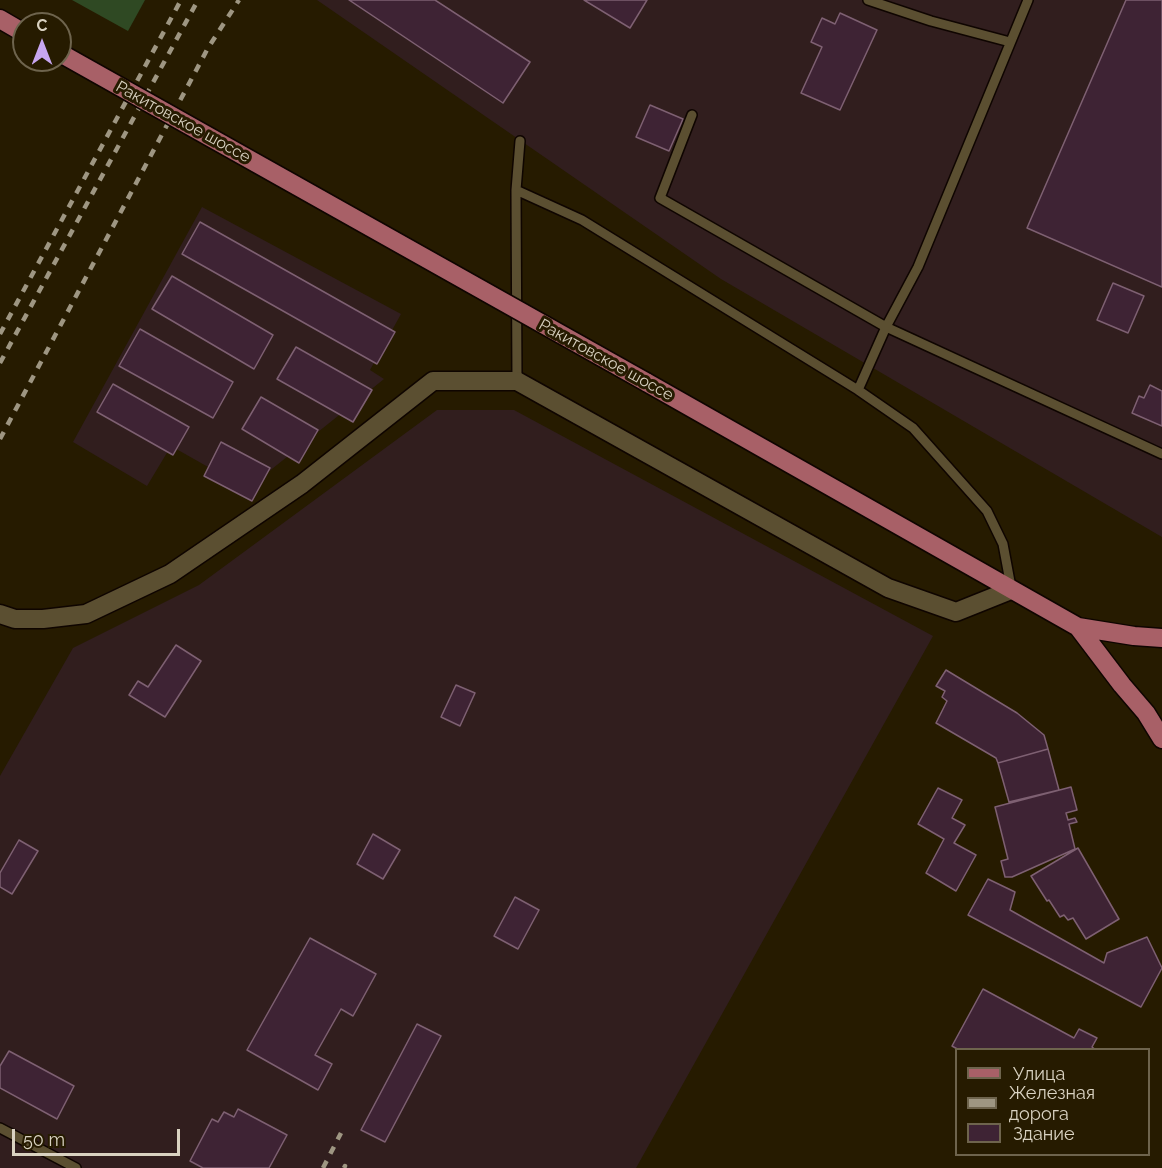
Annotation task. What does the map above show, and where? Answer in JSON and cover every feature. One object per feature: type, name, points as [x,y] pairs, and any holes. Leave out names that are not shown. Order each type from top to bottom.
[{"type":"main road","name":"Ракитовское шоссе","points":[[72,60],[1078,627],[1162,638]]},
{"type":"main road","points":[[1078,627],[1146,713],[1162,739]]},
{"type":"street","points":[[0,614],[15,618],[43,619],[86,614],[170,574],[302,484],[433,381],[517,381],[888,588],[956,612],[1011,590]]},
{"type":"lane","points":[[868,0],[931,21],[1010,42]]},
{"type":"lane","points":[[858,390],[886,327],[918,267],[1028,0]]},
{"type":"lane","points":[[692,115],[660,198],[886,327],[1162,454]]},
{"type":"lane","points":[[517,381],[516,190],[520,141]]},
{"type":"lane","points":[[516,190],[582,220],[858,390],[913,428],[987,511],[1003,544],[1011,590]]},
{"type":"lane","points":[[0,1128],[76,1168]]},
{"type":"shaded area","points":[[317,0],[1162,0],[1162,537],[721,279]]},
{"type":"shaded area","points":[[202,207],[401,314],[370,370],[384,379],[247,489],[171,446],[147,486],[73,442]]},
{"type":"shaded area","points":[[437,410],[514,410],[933,636],[636,1168],[0,1168],[0,776],[73,648],[199,585]]},
{"type":"green space","points":[[72,0],[145,0],[128,31]]},
{"type":"building","points":[[349,0],[435,0],[530,62],[503,103]]},
{"type":"building","points":[[584,0],[647,0],[630,28]]},
{"type":"building","points":[[1126,0],[1162,0],[1162,287],[1027,228]]},
{"type":"building","points":[[840,13],[877,30],[840,110],[801,93],[822,47],[811,42],[822,18],[835,24]]},
{"type":"building","points":[[650,105],[683,119],[669,151],[636,137]]},
{"type":"building","points":[[200,222],[395,332],[377,364],[182,254]]},
{"type":"building","points":[[172,276],[273,335],[254,369],[152,309]]},
{"type":"building","points":[[1113,283],[1144,296],[1128,333],[1097,320]]},
{"type":"building","points":[[140,329],[233,382],[213,418],[119,366]]},
{"type":"building","points":[[296,347],[372,390],[353,422],[277,379]]},
{"type":"building","points":[[113,384],[189,427],[173,455],[97,412]]},
{"type":"building","points":[[1150,385],[1162,391],[1162,426],[1132,413],[1139,396],[1144,398]]},
{"type":"building","points":[[261,397],[318,430],[299,463],[242,429]]},
{"type":"building","points":[[221,442],[270,468],[252,501],[204,476]]},
{"type":"building","points":[[176,645],[201,661],[165,717],[129,695],[138,681],[148,687]]},
{"type":"building","points":[[946,670],[1017,713],[1044,735],[1048,749],[998,763],[996,758],[936,723],[947,701],[942,697],[945,691],[936,686]]},
{"type":"building","points":[[456,685],[475,693],[460,726],[441,717]]},
{"type":"building","points":[[1048,749],[1059,790],[1009,802],[998,763]]},
{"type":"building","points":[[1071,787],[1077,810],[1066,813],[1068,820],[1075,818],[1077,822],[1069,824],[1075,849],[1012,877],[1005,877],[1001,861],[1008,859],[995,807]]},
{"type":"building","points":[[938,788],[962,800],[952,818],[965,825],[954,843],[976,855],[956,891],[926,873],[944,839],[918,824]]},
{"type":"building","points":[[373,834],[400,850],[383,879],[357,864]]},
{"type":"building","points":[[19,840],[38,851],[12,894],[0,887],[0,873]]},
{"type":"building","points":[[1078,848],[1119,919],[1086,939],[1073,918],[1068,920],[1064,915],[1060,917],[1031,876]]},
{"type":"building","points":[[988,879],[1015,892],[1010,910],[1104,963],[1107,953],[1147,937],[1162,968],[1141,1007],[968,915]]},
{"type":"building","points":[[515,897],[539,910],[518,949],[494,936]]},
{"type":"building","points":[[310,938],[376,974],[353,1016],[341,1009],[315,1055],[332,1064],[318,1090],[247,1050]]},
{"type":"building","points":[[983,989],[1074,1038],[1079,1029],[1097,1038],[1093,1048],[956,1048],[952,1046]]},
{"type":"building","points":[[417,1024],[441,1036],[385,1142],[361,1130]]},
{"type":"building","points":[[9,1051],[74,1086],[57,1119],[0,1088],[0,1066]]},
{"type":"building","points":[[238,1109],[287,1135],[269,1168],[203,1168],[190,1161],[212,1119],[218,1122],[224,1112],[234,1117]]},
{"type":"railway","points":[[0,334],[181,0]]},
{"type":"railway","points":[[0,363],[198,0]]},
{"type":"railway","points":[[0,439],[208,48],[239,0]]},
{"type":"railway","points":[[323,1168],[341,1133]]},
{"type":"railway","points":[[344,1168],[345,1166],[344,1168]]}]
